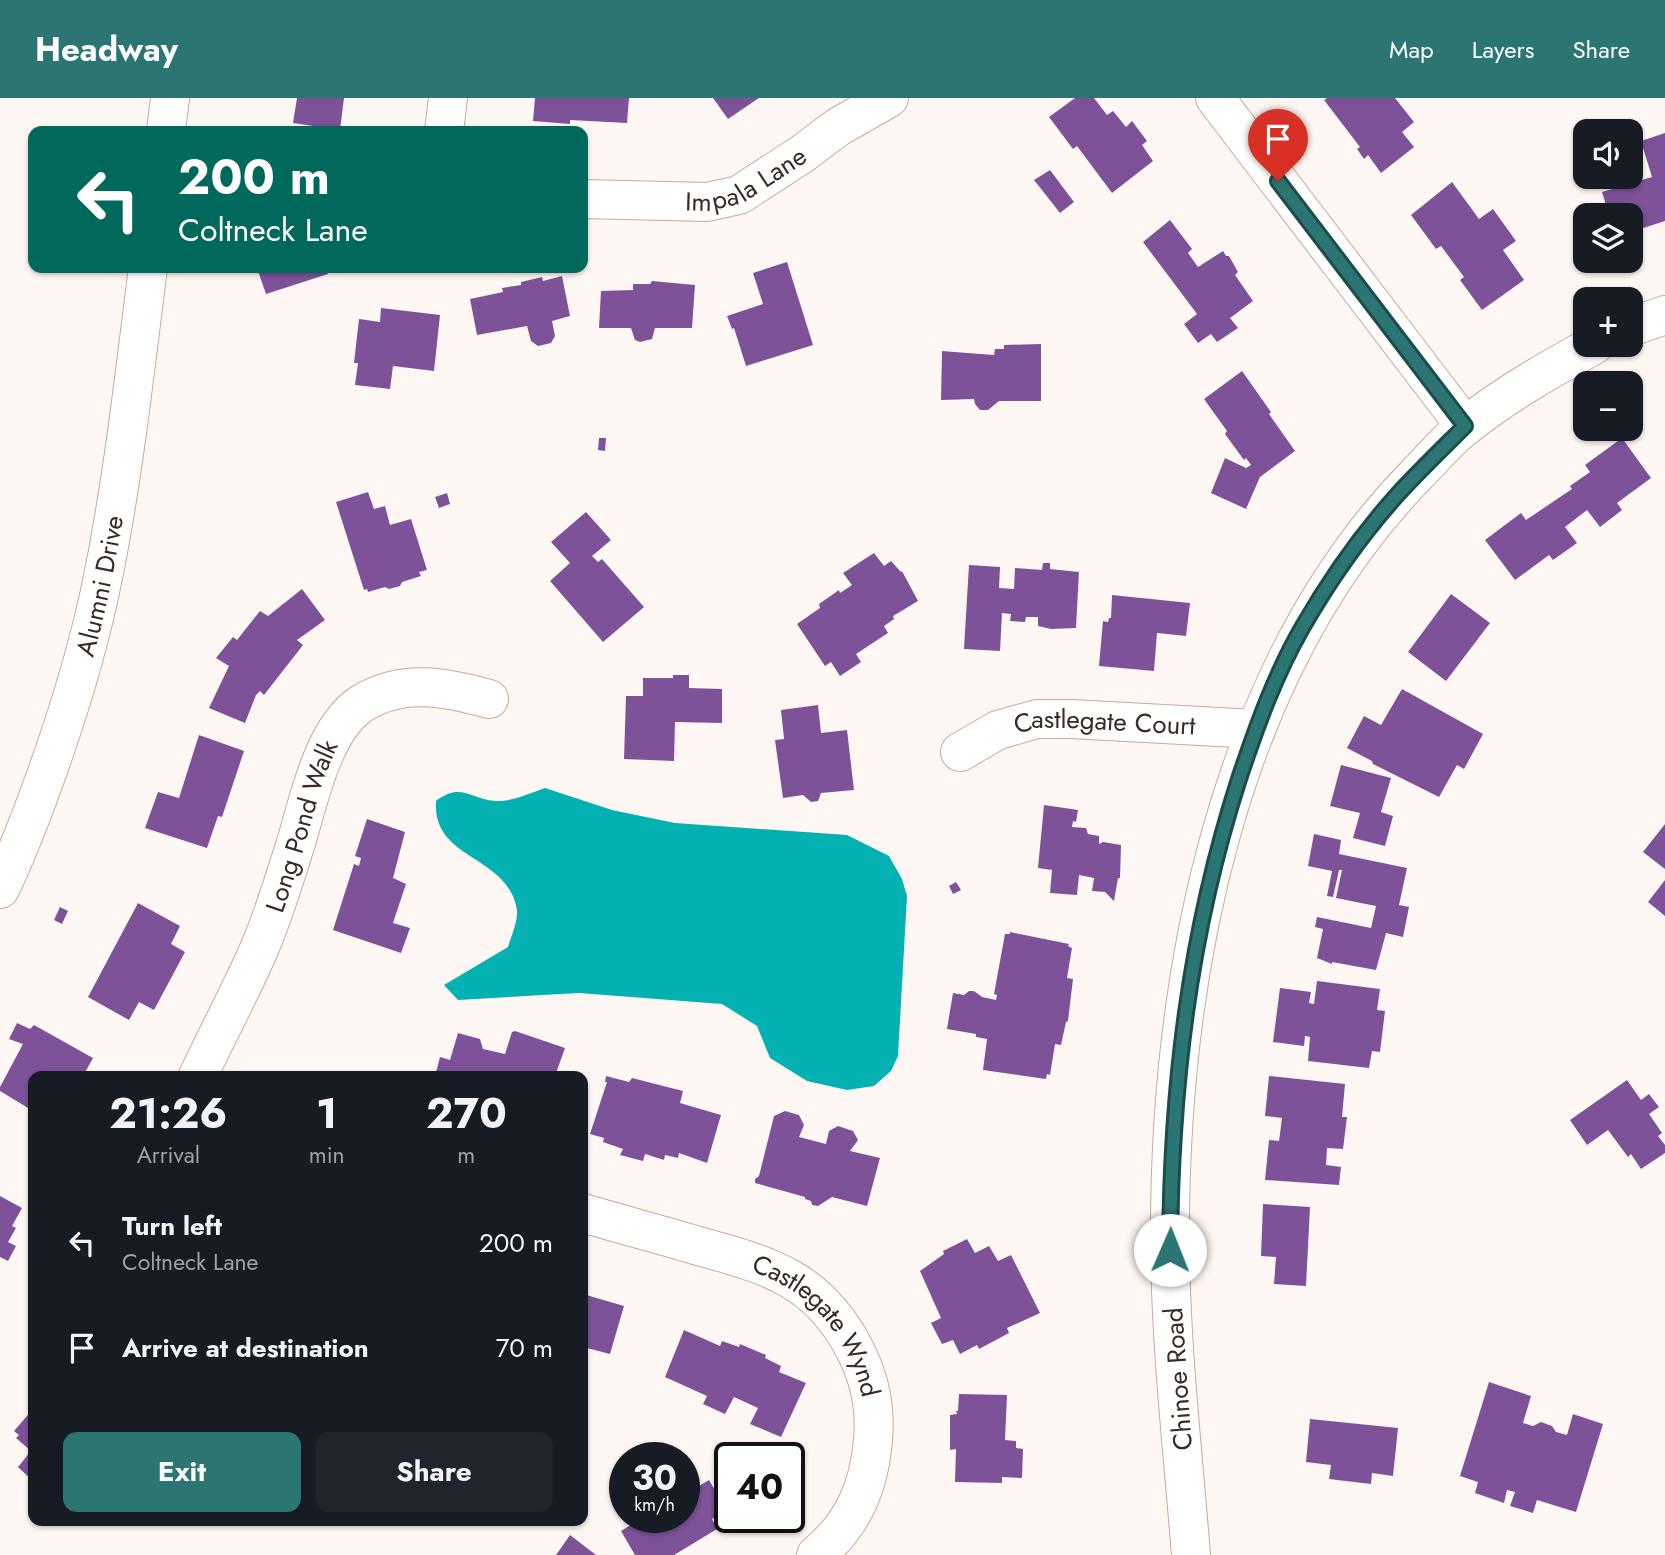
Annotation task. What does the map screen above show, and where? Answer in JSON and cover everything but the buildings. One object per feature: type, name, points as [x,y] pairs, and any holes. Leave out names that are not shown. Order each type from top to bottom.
[{"type":"street","points":[[167,126],[170,98]]},
{"type":"street","points":[[445,126],[448,98]]},
{"type":"street","name":"Impala Lane","points":[[588,199],[707,202],[739,195],[838,127],[889,98]]},
{"type":"street","points":[[1214,98],[1465,426]]},
{"type":"street","name":"Alumni Drive","points":[[0,889],[33,812],[67,718],[91,633],[122,467],[147,273]]},
{"type":"street","points":[[1643,323],[1665,315]]},
{"type":"street","name":"Chinoe Road","points":[[1191,1555],[1173,1318],[1170,1250],[1171,1154],[1180,1048],[1194,950],[1220,838],[1256,729],[1283,665],[1302,627],[1348,556],[1398,494],[1465,426],[1544,372],[1573,356]]},
{"type":"street","name":"Long Pond Walk","points":[[200,1071],[260,946],[280,895],[320,765],[340,727],[359,706],[383,692],[418,686],[451,689],[489,699]]},
{"type":"street","name":"Castlegate Court","points":[[960,752],[998,730],[1037,719],[1256,729]]},
{"type":"street","name":"Castlegate Wynd","points":[[588,1214],[753,1261],[788,1276],[828,1308],[847,1335],[863,1366],[872,1398],[874,1431],[871,1466],[862,1497],[847,1524],[816,1555]]},
{"type":"water","points":[[545,788],[612,810],[675,823],[847,835],[889,856],[902,879],[907,896],[898,1056],[891,1071],[874,1086],[847,1090],[807,1081],[770,1058],[757,1026],[722,1004],[579,993],[458,1000],[444,985],[508,947],[517,910],[511,892],[500,878],[457,847],[446,835],[438,821],[436,801],[445,795],[459,792],[486,800],[501,801]]},
{"type":"route","points":[[1170,1250],[1171,1154],[1180,1048],[1194,950],[1220,838],[1256,729],[1302,627],[1348,556],[1398,494],[1465,426],[1278,181]]}]
